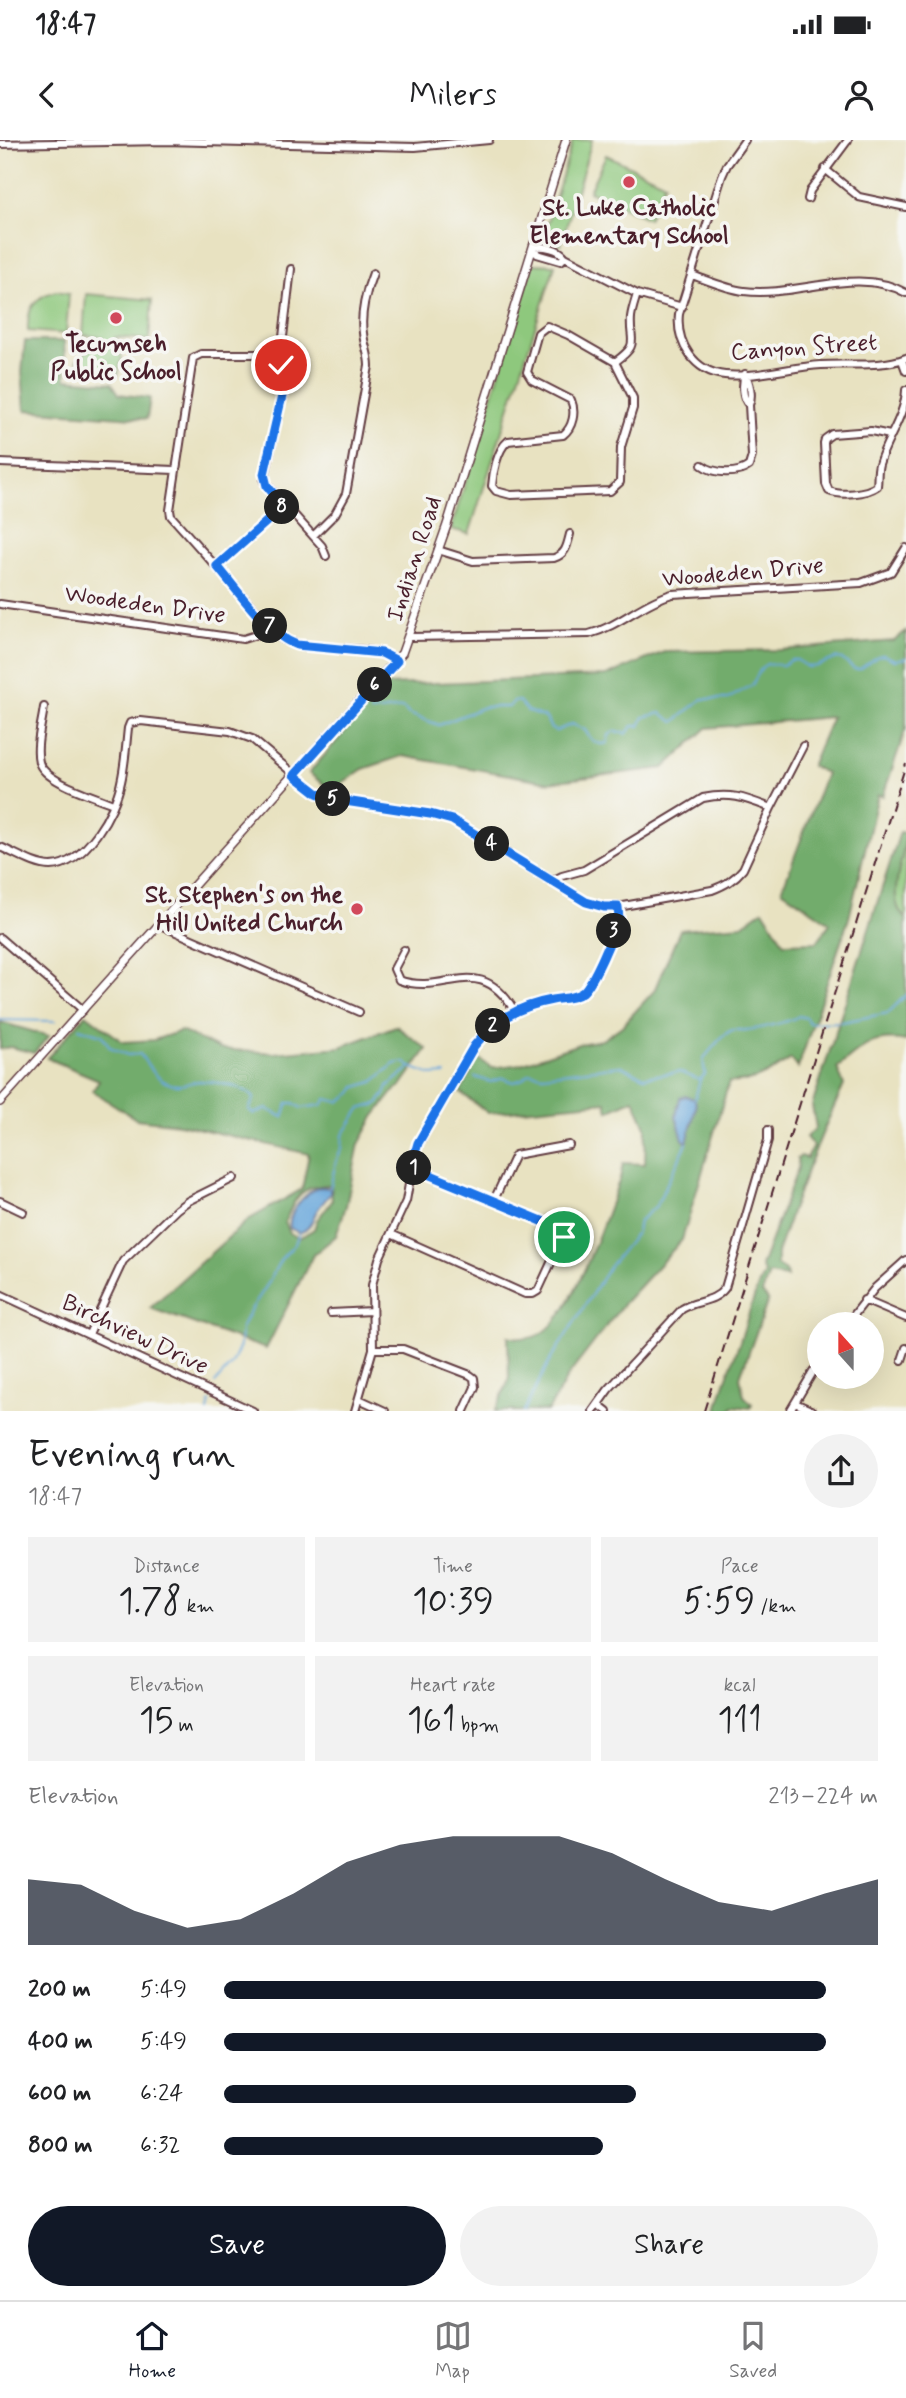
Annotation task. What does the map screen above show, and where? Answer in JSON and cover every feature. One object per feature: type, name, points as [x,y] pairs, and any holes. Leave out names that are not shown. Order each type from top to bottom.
[{"type":"street","points":[[0,144],[164,141],[415,147],[489,140]]},
{"type":"street","name":"Indian Road","points":[[0,1102],[397,661],[410,637],[439,550],[566,140]]},
{"type":"street","name":"Canyon Street","points":[[746,140],[722,176],[681,307],[680,336],[689,354],[695,361],[715,373],[745,374],[904,359]]},
{"type":"street","points":[[808,199],[810,191],[848,140]]},
{"type":"street","points":[[825,169],[859,197],[906,207]]},
{"type":"street","points":[[534,247],[543,246],[563,253],[565,257],[637,294],[681,307]]},
{"type":"street","points":[[291,269],[281,354],[282,396],[264,474],[267,486],[313,536],[326,556]]},
{"type":"street","points":[[313,536],[335,514],[346,494],[369,366],[369,354],[362,330],[367,287],[373,273]]},
{"type":"street","points":[[692,275],[745,291],[855,282],[888,285],[906,293]]},
{"type":"street","points":[[615,362],[627,353],[634,342],[631,318],[637,294]]},
{"type":"street","points":[[552,327],[615,362],[633,398],[633,408],[621,447],[620,482],[615,488],[610,491],[511,495],[496,491],[492,486],[492,478],[503,445],[508,441],[563,435],[569,430],[575,408],[571,400],[532,380],[527,372],[541,329],[552,327]]},
{"type":"street","points":[[281,354],[201,354],[193,358],[175,470],[170,510],[172,516],[279,636],[297,645],[382,653],[397,661]]},
{"type":"street","points":[[904,359],[906,371]]},
{"type":"street","points":[[702,465],[720,472],[739,471],[749,466],[751,401],[749,382],[745,374]]},
{"type":"street","points":[[890,435],[872,431],[832,434],[827,437],[824,447],[828,489],[833,493],[875,489],[879,465],[904,407],[906,390]]},
{"type":"street","points":[[0,463],[175,470]]},
{"type":"street","points":[[217,566],[284,506]]},
{"type":"street","points":[[439,550],[473,561],[554,558],[566,550],[570,534]]},
{"type":"street","name":"Woodeden Drive","points":[[410,637],[589,634],[606,629],[646,603],[672,594],[861,583],[891,572],[906,548]]},
{"type":"street","name":"Woodeden Drive","points":[[0,604],[243,639],[256,635],[269,625]]},
{"type":"street","points":[[44,707],[39,756],[43,770],[52,778],[113,804]]},
{"type":"street","points":[[0,847],[48,866],[69,862],[79,855],[94,838],[113,804],[121,784],[128,728],[130,723],[141,720],[230,731],[252,739],[317,793],[332,799],[430,814],[452,820],[586,902],[604,907],[618,907],[712,890],[725,885],[743,869],[803,746]]},
{"type":"street","points":[[552,881],[584,870],[703,798],[726,794],[771,808]]},
{"type":"street","points":[[355,1411],[373,1349],[372,1286],[375,1270],[406,1201],[418,1143],[474,1046],[495,1024],[514,1010],[571,998],[589,986],[617,924],[618,907]]},
{"type":"street","points":[[160,925],[359,1012]]},
{"type":"street","points":[[0,938],[83,1010]]},
{"type":"street","points":[[404,950],[394,969],[399,980],[421,984],[465,978],[481,980],[505,996],[514,1010]]},
{"type":"street","points":[[593,1411],[608,1390],[682,1309],[687,1305],[709,1300],[725,1288],[768,1140],[768,1130]]},
{"type":"street","points":[[494,1200],[515,1155],[569,1145]]},
{"type":"street","points":[[391,1234],[525,1294],[538,1291],[564,1237],[562,1230],[411,1167]]},
{"type":"street","points":[[89,1334],[123,1261],[177,1209],[234,1178]]},
{"type":"street","points":[[0,1201],[23,1212]]},
{"type":"street","points":[[855,1312],[881,1281],[906,1260]]},
{"type":"street","name":"Birchview Drive","points":[[0,1294],[253,1411]]},
{"type":"street","points":[[864,1300],[906,1318]]},
{"type":"street","points":[[331,1313],[372,1311]]},
{"type":"street","points":[[902,1360],[906,1348]]},
{"type":"street","points":[[373,1349],[403,1349],[470,1375],[474,1378],[475,1387],[464,1411]]},
{"type":"street","points":[[790,1411],[807,1382]]},
{"type":"street","points":[[359,1399],[385,1411]]},
{"type":"street","points":[[795,1403],[813,1411]]},
{"type":"street","points":[[598,1404],[607,1411]]},
{"type":"green space","points":[[573,140],[592,140],[561,245],[547,241],[544,235]]},
{"type":"green space","points":[[606,155],[665,183],[648,219],[589,191]]},
{"type":"green space","points":[[533,264],[555,265],[469,534],[451,529]]},
{"type":"green space","points":[[56,291],[69,293],[66,334],[28,331],[33,305],[37,300]]},
{"type":"green space","points":[[86,294],[152,300],[149,340],[115,337],[122,357],[118,375],[77,360],[102,337],[83,335]]},
{"type":"green space","points":[[25,341],[64,341],[66,379],[112,383],[119,394],[150,398],[147,419],[25,410],[22,372]]},
{"type":"green space","points":[[906,631],[906,728],[883,796],[878,795],[849,918],[798,1068],[791,1059],[754,1079],[729,1082],[682,1240],[625,1302],[568,1376],[548,1411],[495,1411],[509,1380],[508,1336],[526,1338],[539,1335],[556,1321],[578,1284],[598,1238],[620,1179],[623,1163],[645,1164],[646,1127],[634,1099],[608,1111],[606,1102],[488,1113],[460,1092],[478,1058],[492,1068],[521,1064],[579,1044],[602,1040],[622,1026],[654,991],[680,930],[742,925],[763,910],[784,943],[817,942],[830,923],[782,890],[826,773],[811,766],[832,717],[707,728],[664,768],[549,782],[402,756],[363,769],[336,787],[323,784],[309,773],[385,685],[606,676],[664,652],[780,650],[894,641]],"holes":[[[680,1098],[696,1106],[687,1143],[683,1139],[676,1116]]]},
{"type":"green space","points":[[900,832],[906,833],[897,878],[896,901],[899,911],[906,918],[906,1041],[884,1040],[868,1045],[837,1068],[844,1085],[808,1168],[777,1253],[777,1265],[786,1272],[787,1277],[769,1274],[762,1293],[768,1300],[740,1377],[744,1396],[752,1404],[750,1408],[733,1406],[731,1411],[717,1411],[764,1273],[761,1266],[798,1168],[797,1159],[801,1156],[807,1158],[813,1146],[806,1137],[816,1128],[812,1106]]},
{"type":"green space","points":[[906,842],[906,918],[896,903],[895,893]]},
{"type":"green space","points":[[86,1014],[123,1042],[154,1040],[181,1031],[220,1049],[274,1053],[341,1047],[396,1026],[427,1049],[374,1117],[359,1144],[346,1206],[336,1236],[313,1255],[266,1349],[150,1308],[248,1220],[302,1189],[309,1154],[179,1124],[136,1119],[93,1091],[99,1080],[47,1058]],"holes":[[[331,1185],[332,1201],[317,1220],[314,1229],[299,1238],[290,1233],[285,1222],[296,1199],[306,1190]]]},
{"type":"green space","points":[[0,1022],[49,1036],[34,1053],[10,1047],[0,1049]]},
{"type":"water","points":[[685,1096],[695,1099],[696,1106],[687,1143],[683,1139],[676,1116],[680,1098]]},
{"type":"water","points":[[320,1187],[330,1188],[330,1194],[309,1227],[299,1233],[290,1228],[291,1216],[298,1203]]},
{"type":"waterway","points":[[371,712],[403,708],[409,714],[439,725],[484,707],[509,707],[513,702],[519,701],[527,711],[546,718],[551,729],[556,731],[572,724],[585,730],[594,741],[603,744],[607,743],[609,735],[615,731],[626,734],[633,726],[640,726],[644,717],[661,713],[674,722],[702,699],[728,699],[752,685],[762,667],[767,664],[783,665],[797,660],[808,667],[837,658],[854,669],[860,669],[878,656],[883,655],[895,660],[906,658]]},
{"type":"waterway","points":[[475,1077],[491,1082],[503,1078],[514,1082],[530,1073],[543,1075],[621,1066],[644,1077],[679,1072],[700,1080],[705,1074],[703,1059],[730,1031],[765,1027],[799,1016],[806,1018],[809,1023],[842,1022],[888,1013],[906,995]]},
{"type":"waterway","points":[[0,1020],[55,1021]]},
{"type":"waterway","points":[[79,1028],[102,1035],[110,1047],[128,1055],[140,1054],[155,1074],[170,1084],[204,1081],[244,1090],[254,1098],[249,1110],[253,1114],[267,1109],[283,1117],[288,1103],[294,1103],[301,1108],[322,1105],[326,1099],[339,1102],[356,1087],[373,1082],[394,1064],[404,1062],[411,1067]]},
{"type":"waterway","points":[[330,1188],[342,1148],[343,1135],[360,1109],[377,1104],[388,1086],[411,1067],[431,1075],[446,1074]]},
{"type":"waterway","points":[[695,1099],[700,1080]]},
{"type":"waterway","points":[[524,1411],[549,1362],[610,1266],[637,1232],[639,1221],[656,1206],[687,1143]]},
{"type":"waterway","points":[[215,1383],[232,1364],[240,1346],[241,1329],[248,1314],[281,1259],[295,1244],[299,1233]]},
{"type":"waterway","points":[[208,1411],[210,1401]]},
{"type":"railway","points":[[704,1411],[906,764]]},
{"type":"place","name":"St. Luke Catholic Elementary School","points":[[629,182]]},
{"type":"place","name":"Tecumseh Public School","points":[[116,318]]},
{"type":"place","name":"St. Stephen's on the Hill United Church","points":[[357,909]]},
{"type":"route","points":[[281,365],[282,396],[264,481],[284,506],[217,566],[279,636],[288,642],[382,653],[397,661],[294,775],[317,793],[332,799],[430,814],[452,820],[586,902],[604,907],[618,907],[619,919],[589,986],[571,998],[550,1000],[514,1010],[483,1034],[418,1143],[411,1167],[554,1226],[562,1230],[564,1237]]}]
